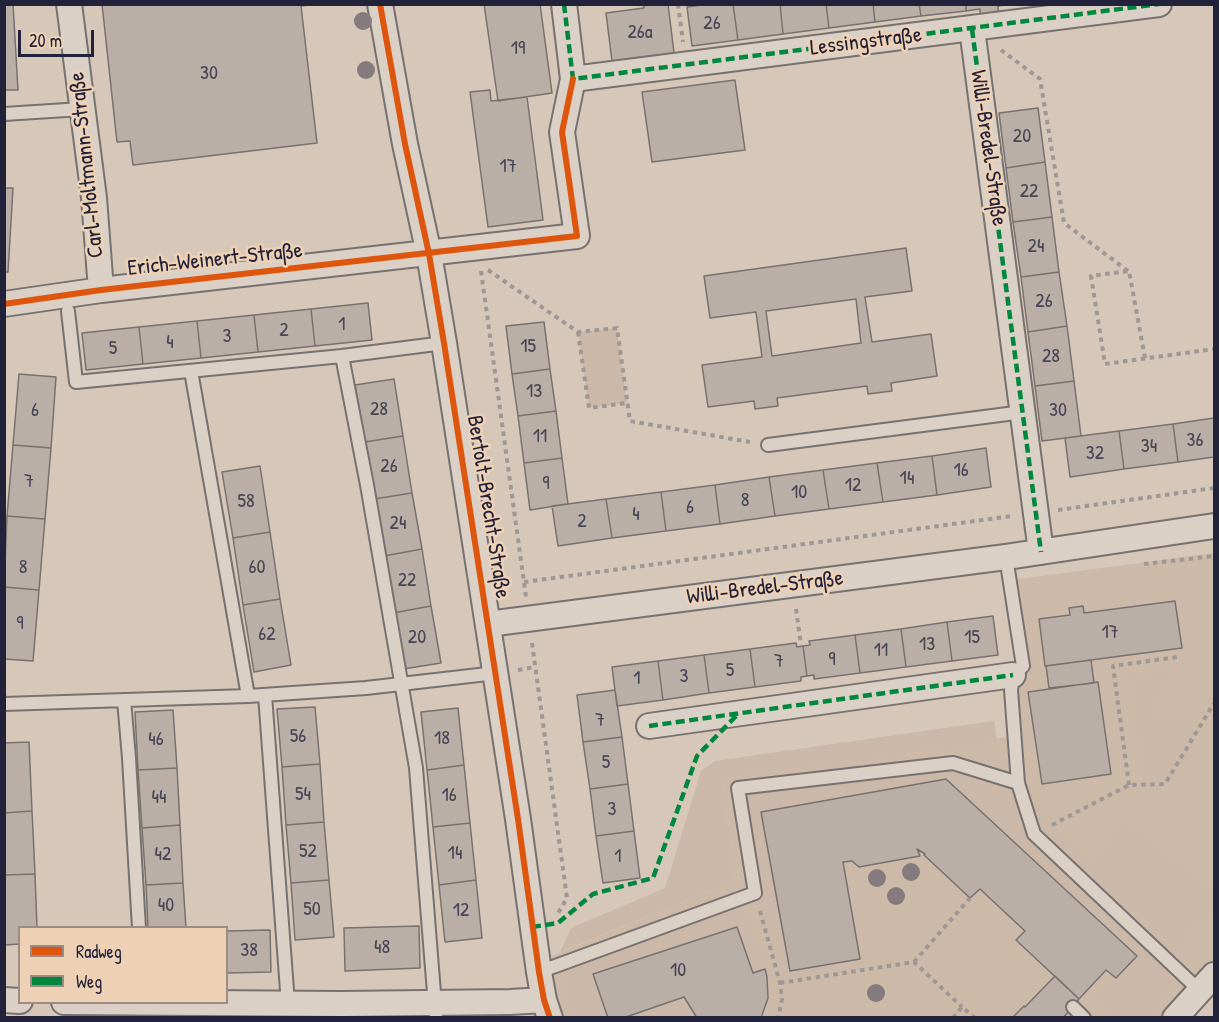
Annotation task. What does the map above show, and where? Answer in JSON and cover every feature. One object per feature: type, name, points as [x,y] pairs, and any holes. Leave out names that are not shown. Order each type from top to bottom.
[{"type":"street","name":"Carl-Moltmann-Straße","points":[[69,4],[93,198],[101,290]]},
{"type":"street","name":"Bertolt-Brecht-Straße","points":[[380,4],[444,343],[496,673],[538,972],[547,1009]]},
{"type":"street","points":[[429,254],[577,236],[562,132],[573,79],[564,4]]},
{"type":"street","name":"Lessingstraße","points":[[573,79],[1159,4]]},
{"type":"street","name":"Willi-Bredel-Straße","points":[[972,29],[1041,552]]},
{"type":"street","name":"Erich-Weinert-Straße","points":[[4,304],[101,290],[429,254]]},
{"type":"street","name":"Willi-Bredel-Straße","points":[[488,624],[1006,557],[1215,526]]},
{"type":"street","points":[[649,726],[1013,675]]},
{"type":"street","points":[[1175,1017],[1207,983]]},
{"type":"street","points":[[228,1003],[288,1004],[341,1011],[547,1009]]},
{"type":"lane","points":[[4,114],[82,109]]},
{"type":"lane","points":[[68,310],[75,382],[342,356],[444,343]]},
{"type":"lane","points":[[342,356],[367,485],[416,768],[436,1010]]},
{"type":"lane","points":[[191,371],[248,696]]},
{"type":"lane","points":[[768,445],[1023,412]]},
{"type":"lane","points":[[1006,557],[1023,666],[1013,675],[1011,690],[1017,783],[1034,834],[1207,983]]},
{"type":"lane","points":[[4,704],[264,695],[402,685],[496,673]]},
{"type":"lane","points":[[264,695],[288,1004]]},
{"type":"lane","points":[[124,700],[139,926]]},
{"type":"lane","points":[[538,972],[755,893],[738,788],[953,763],[1017,783]]},
{"type":"lane","points":[[1073,1007],[1084,1017]]},
{"type":"path","points":[[678,4],[686,65]]},
{"type":"path","points":[[972,29],[1040,79],[1064,223],[1129,271],[1145,358]]},
{"type":"path","points":[[473,248],[480,264],[578,332],[617,328],[630,421],[768,445]]},
{"type":"path","points":[[1129,271],[1091,276],[1105,364],[1215,350]]},
{"type":"path","points":[[578,332],[588,408],[627,403]]},
{"type":"path","points":[[524,582],[1215,488]]},
{"type":"path","points":[[793,585],[801,645]]},
{"type":"path","points":[[1129,784],[1113,666],[1177,657]]},
{"type":"path","points":[[1034,834],[1129,784],[1165,784],[1215,703]]},
{"type":"path","points":[[755,893],[780,983],[782,999],[778,1017]]},
{"type":"path","points":[[780,983],[914,962],[970,898]]},
{"type":"path","points":[[914,962],[962,1008],[975,1017]]},
{"type":"path","points":[[953,1017],[962,1008]]},
{"type":"shaded area","points":[[617,328],[627,403],[589,408],[578,332]]},
{"type":"shaded area","points":[[1214,553],[1214,975],[1175,1017],[550,1017],[537,962],[736,880],[722,779],[1019,735],[1011,690],[1023,665],[1011,580]]},
{"type":"shaded area","points":[[1172,671],[1152,699],[1155,723],[1192,718],[1195,751],[1172,780],[1145,783],[1130,678]]},
{"type":"shaded area","points":[[994,721],[997,739],[722,779],[736,880],[560,952],[571,928],[665,888],[701,771],[715,761]]},
{"type":"shaded area","points":[[953,763],[1018,783],[1092,869],[1125,827],[1214,896],[1180,943],[1110,889],[1147,933],[1169,965],[1170,981],[1164,997],[1145,1017],[1125,1017],[1100,994],[1136,956],[947,779],[762,812],[790,971],[860,959],[864,969],[780,983],[755,893],[738,788]]},
{"type":"shaded area","points":[[746,905],[765,969],[753,973],[737,927],[594,974],[608,1018],[574,1017],[560,972]]},
{"type":"shaded area","points":[[684,997],[697,1018],[623,1018]]},
{"type":"building","points":[[4,4],[13,4],[18,90],[4,90]]},
{"type":"building","points":[[102,4],[315,4],[301,6],[317,143],[133,165],[130,141],[117,142]]},
{"type":"building","points":[[484,4],[540,4],[552,93],[498,101]]},
{"type":"building","points":[[643,4],[668,4],[674,53],[612,61],[606,13],[644,8]]},
{"type":"building","points":[[733,4],[738,40],[692,46],[687,7]]},
{"type":"building","points":[[733,4],[780,4],[783,34],[738,40]]},
{"type":"building","points":[[780,4],[826,4],[829,28],[783,34]]},
{"type":"building","points":[[826,4],[873,4],[875,22],[829,28]]},
{"type":"building","points":[[873,4],[919,4],[921,16],[875,22]]},
{"type":"building","points":[[919,4],[966,4],[966,11],[921,16]]},
{"type":"building","points":[[966,4],[1012,4],[998,6],[998,12],[980,15],[980,9],[966,11]]},
{"type":"building","points":[[735,80],[745,150],[652,162],[642,92]]},
{"type":"building","points":[[490,90],[491,101],[527,97],[543,220],[488,227],[470,92]]},
{"type":"building","points":[[1038,108],[1045,162],[1006,168],[999,113]]},
{"type":"building","points":[[1045,162],[1052,217],[1013,222],[1006,168]]},
{"type":"building","points":[[4,188],[13,188],[8,272],[4,272]]},
{"type":"building","points":[[1052,217],[1059,272],[1021,277],[1013,222]]},
{"type":"building","points":[[906,248],[912,291],[865,297],[872,342],[931,334],[937,376],[891,383],[892,391],[868,394],[867,386],[777,398],[778,406],[755,409],[754,401],[708,407],[702,365],[762,357],[756,312],[710,318],[704,276]],"holes":[[[856,299],[861,343],[772,356],[766,311]]]},
{"type":"building","points":[[1059,272],[1067,326],[1028,332],[1021,277]]},
{"type":"building","points":[[368,303],[372,340],[315,346],[311,309]]},
{"type":"building","points":[[311,309],[315,346],[258,352],[254,315]]},
{"type":"building","points":[[254,315],[258,352],[201,358],[197,321]]},
{"type":"building","points":[[197,321],[201,358],[143,364],[139,327]]},
{"type":"building","points":[[544,322],[550,369],[512,374],[506,326]]},
{"type":"building","points":[[1067,326],[1074,381],[1035,386],[1028,332]]},
{"type":"building","points":[[139,327],[143,364],[86,370],[82,333]]},
{"type":"building","points":[[550,369],[556,411],[518,416],[512,374]]},
{"type":"building","points":[[19,374],[56,377],[51,448],[13,445]]},
{"type":"building","points":[[394,379],[403,436],[365,442],[355,385]]},
{"type":"building","points":[[1074,381],[1081,436],[1042,441],[1035,386]]},
{"type":"building","points":[[556,411],[562,458],[524,463],[518,416]]},
{"type":"building","points":[[1214,418],[1214,457],[1178,462],[1173,424]]},
{"type":"building","points":[[1173,424],[1178,462],[1124,469],[1119,431]]},
{"type":"building","points":[[1119,431],[1124,469],[1070,477],[1065,438]]},
{"type":"building","points":[[403,436],[412,493],[374,499],[365,442]]},
{"type":"building","points":[[13,445],[51,448],[45,519],[7,516]]},
{"type":"building","points":[[986,448],[991,487],[937,495],[932,456]]},
{"type":"building","points":[[932,456],[937,495],[883,502],[877,463]]},
{"type":"building","points":[[562,458],[568,504],[530,510],[524,463]]},
{"type":"building","points":[[877,463],[883,502],[829,509],[823,470]]},
{"type":"building","points":[[260,466],[270,532],[233,538],[222,472]]},
{"type":"building","points":[[823,470],[829,509],[775,516],[769,477]]},
{"type":"building","points":[[769,477],[775,516],[720,524],[715,485]]},
{"type":"building","points":[[715,485],[720,524],[666,531],[661,492]]},
{"type":"building","points":[[661,492],[666,531],[612,538],[606,499]]},
{"type":"building","points":[[412,493],[422,549],[384,556],[374,499]]},
{"type":"building","points":[[606,499],[612,538],[558,546],[552,506]]},
{"type":"building","points":[[7,516],[45,519],[39,590],[4,587]]},
{"type":"building","points":[[270,532],[280,599],[243,605],[233,538]]},
{"type":"building","points":[[422,549],[431,606],[393,613],[384,556]]},
{"type":"building","points":[[4,587],[39,590],[33,661],[4,659]]},
{"type":"building","points":[[280,599],[291,665],[254,672],[243,605]]},
{"type":"building","points":[[1175,601],[1182,648],[1045,666],[1039,619],[1070,615],[1069,608],[1083,606],[1084,613]]},
{"type":"building","points":[[431,606],[441,663],[403,669],[393,613]]},
{"type":"building","points":[[993,616],[998,655],[952,661],[947,622]]},
{"type":"building","points":[[947,622],[952,661],[906,667],[901,629]]},
{"type":"building","points":[[901,629],[906,667],[860,673],[855,635]]},
{"type":"building","points":[[855,635],[860,673],[814,679],[814,675],[807,676],[803,646],[810,645],[809,641]]},
{"type":"building","points":[[796,643],[797,647],[803,646],[807,676],[801,677],[801,681],[755,687],[750,649]]},
{"type":"building","points":[[750,649],[755,687],[709,693],[704,655]]},
{"type":"building","points":[[704,655],[709,693],[663,700],[658,661]]},
{"type":"building","points":[[1091,660],[1094,683],[1049,688],[1046,666]]},
{"type":"building","points":[[658,661],[663,700],[617,706],[612,667]]},
{"type":"building","points":[[1098,682],[1111,774],[1042,784],[1028,692]]},
{"type":"building","points":[[615,690],[622,737],[583,742],[577,695]]},
{"type":"building","points":[[315,707],[320,764],[282,767],[277,709]]},
{"type":"building","points":[[458,708],[464,765],[427,770],[421,712]]},
{"type":"building","points":[[173,710],[177,768],[138,770],[135,712]]},
{"type":"building","points":[[622,737],[628,784],[590,789],[583,742]]},
{"type":"building","points":[[29,742],[32,811],[4,813],[4,743]]},
{"type":"building","points":[[320,764],[324,822],[286,825],[282,767]]},
{"type":"building","points":[[464,765],[470,823],[433,827],[427,770]]},
{"type":"building","points":[[177,768],[180,825],[142,828],[138,770]]},
{"type":"building","points":[[946,779],[1137,956],[1116,978],[1106,970],[1079,999],[1016,940],[1025,931],[980,889],[970,898],[917,849],[920,856],[859,867],[852,861],[843,862],[860,959],[790,971],[761,812]]},
{"type":"building","points":[[628,784],[634,831],[596,836],[590,789]]},
{"type":"building","points":[[32,811],[35,874],[4,875],[4,813]]},
{"type":"building","points":[[324,822],[329,880],[291,883],[286,825]]},
{"type":"building","points":[[470,823],[476,880],[439,885],[433,827]]},
{"type":"building","points":[[180,825],[183,883],[146,885],[142,828]]},
{"type":"building","points":[[634,831],[640,878],[603,883],[596,836]]},
{"type":"building","points":[[35,874],[37,926],[18,926],[18,944],[4,945],[4,875]]},
{"type":"building","points":[[329,880],[334,937],[295,940],[291,883]]},
{"type":"building","points":[[476,880],[482,938],[445,942],[439,885]]},
{"type":"building","points":[[183,883],[186,926],[148,926],[146,885]]},
{"type":"building","points":[[419,926],[420,968],[345,971],[344,928]]},
{"type":"building","points":[[737,927],[753,973],[765,969],[768,998],[761,1018],[697,1018],[684,997],[623,1018],[608,1018],[593,974]]},
{"type":"building","points":[[270,930],[271,972],[228,973],[228,931]]},
{"type":"building","points":[[1055,976],[1079,999],[1063,1018],[1012,1018],[1025,1007]]},
{"type":"marked path","points":[[564,4],[573,79],[1159,4]]},
{"type":"marked path","points":[[972,29],[1041,552]]},
{"type":"marked path","points":[[649,726],[1013,675]]},
{"type":"marked path","points":[[532,927],[558,923],[593,894],[653,878],[697,756],[738,714]]},
{"type":"cycle path","points":[[380,4],[444,343],[518,819],[539,972],[550,1018]]},
{"type":"cycle path","points":[[4,304],[101,290],[577,236],[562,132],[573,79]]}]
